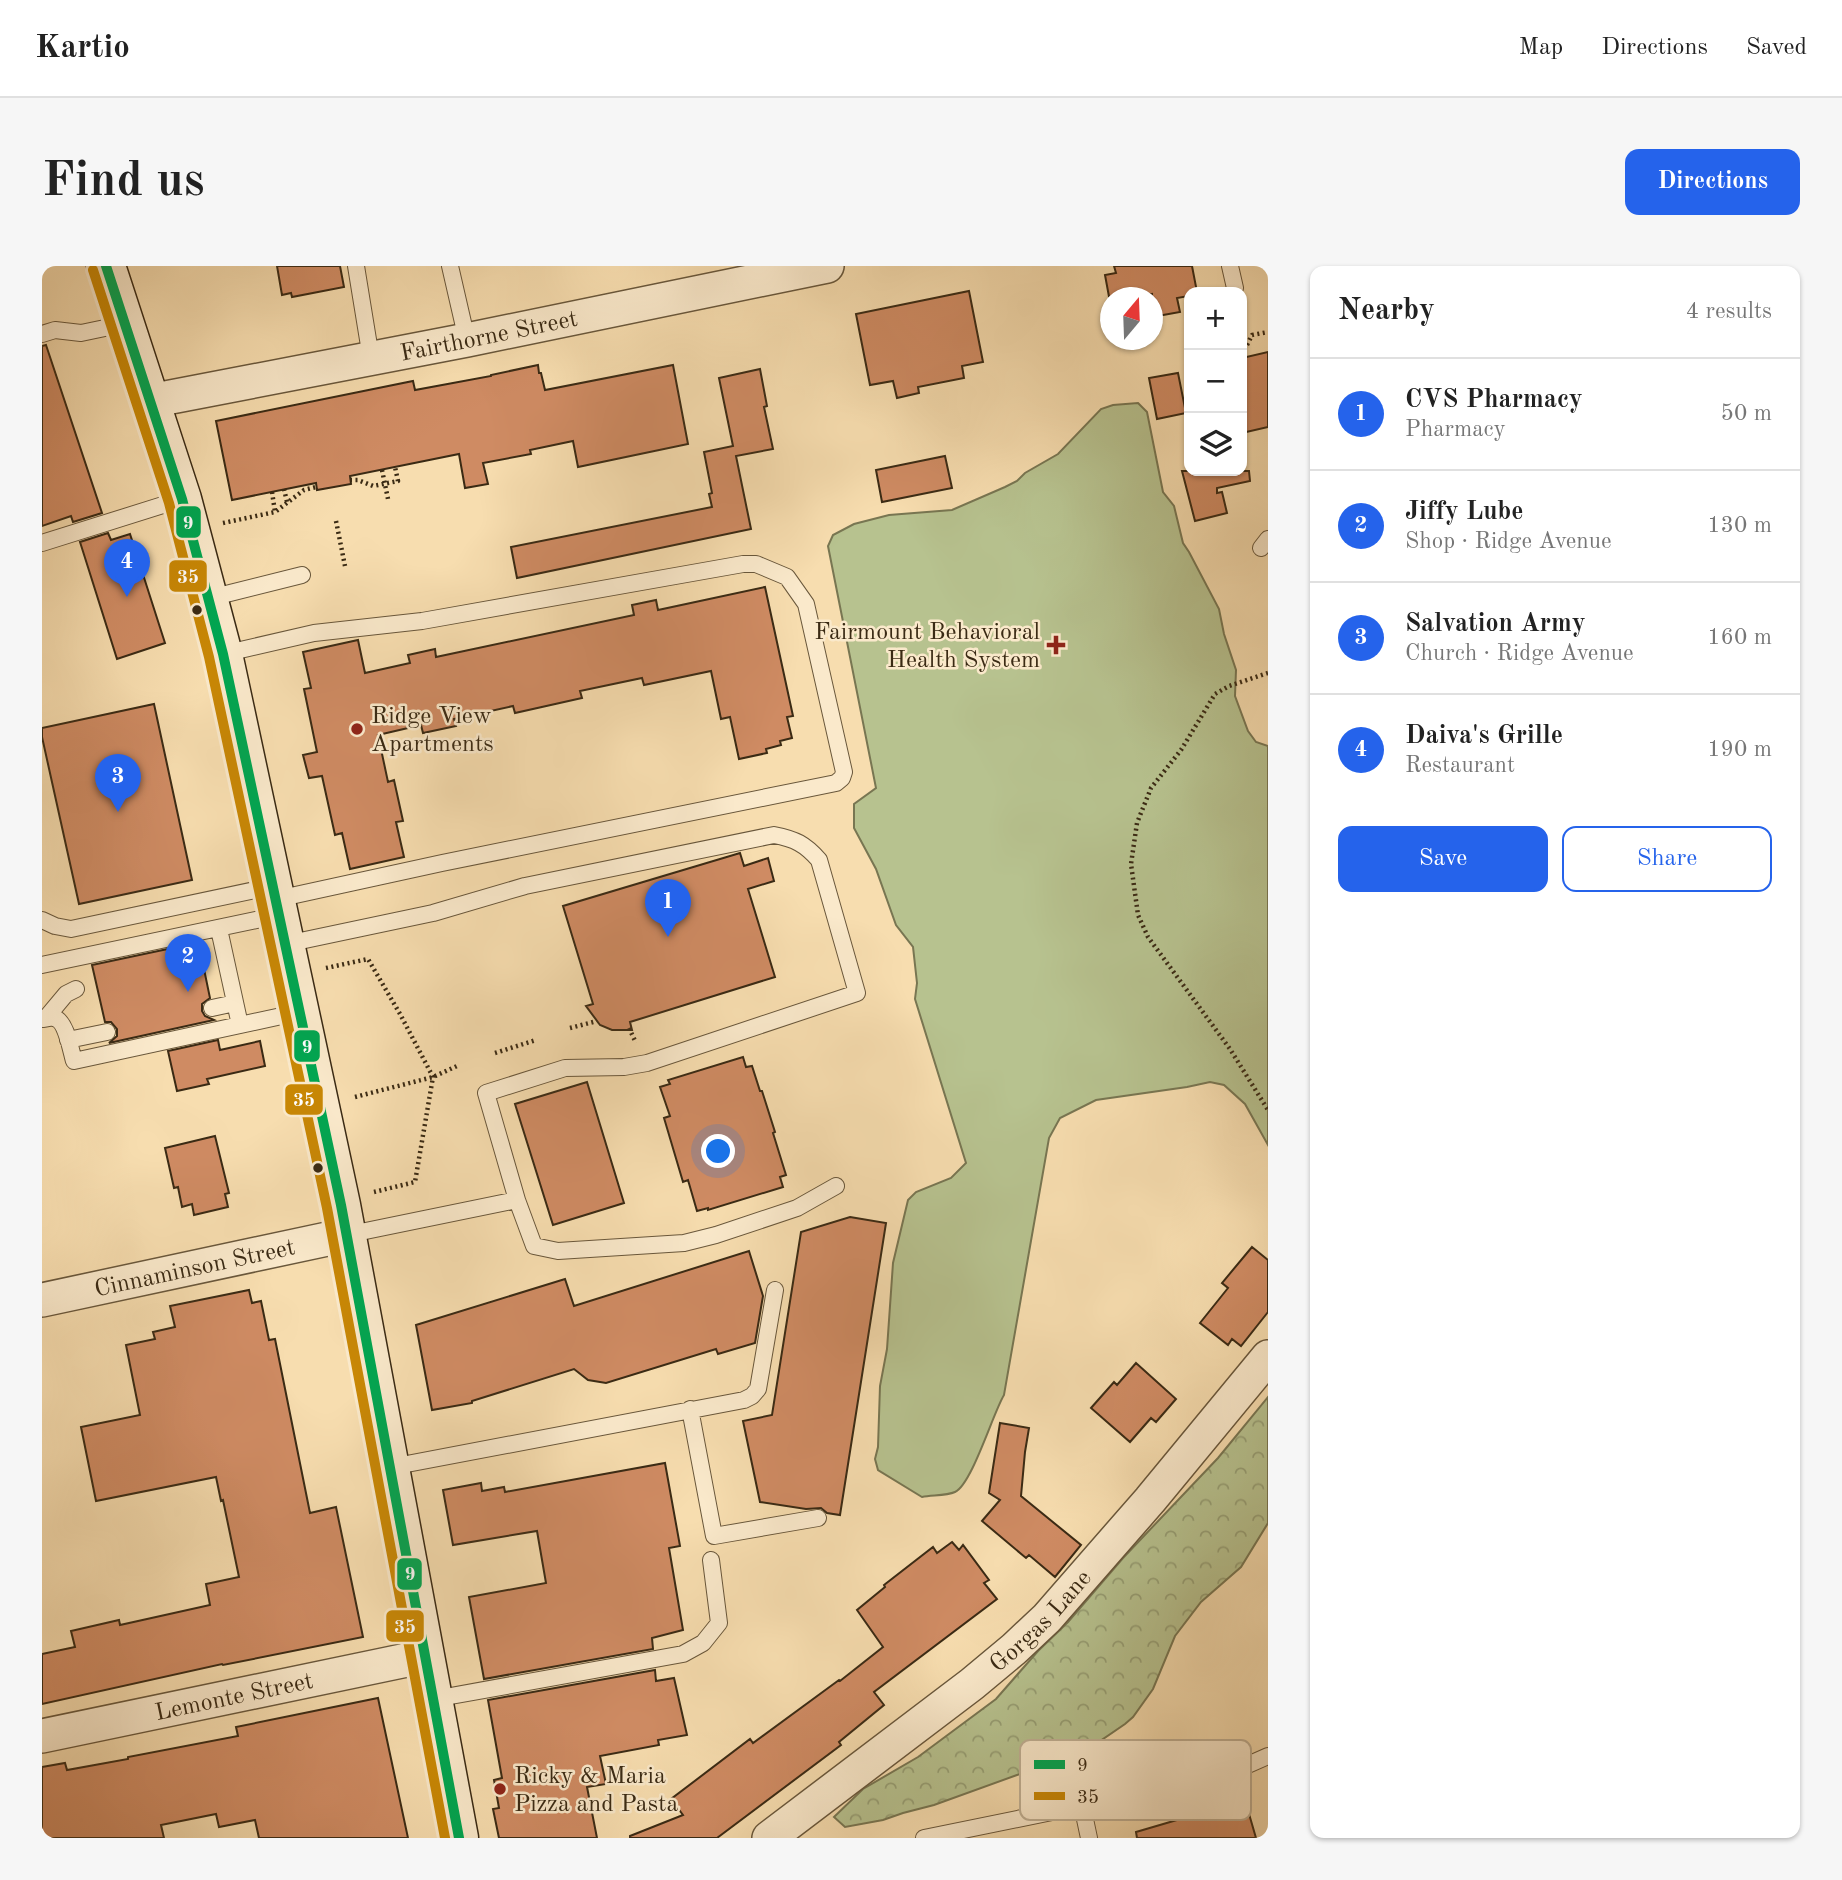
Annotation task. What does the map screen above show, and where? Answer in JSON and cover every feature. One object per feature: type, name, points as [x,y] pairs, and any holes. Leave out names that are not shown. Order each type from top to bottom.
[{"type":"main road","points":[[106,266],[182,499],[223,654],[346,1235],[460,1838]]},
{"type":"street","name":"Fairthorne Street","points":[[150,401],[467,340],[809,268]]},
{"type":"street","name":"Cinnaminson Street","points":[[42,1300],[346,1235]]},
{"type":"street","name":"Gorgas Lane","points":[[769,1838],[972,1684],[1047,1618],[1150,1500],[1268,1357]]},
{"type":"street","name":"Lemonte Street","points":[[42,1736],[426,1656]]},
{"type":"lane","points":[[356,266],[372,358]]},
{"type":"lane","points":[[450,266],[467,340]]},
{"type":"lane","points":[[1230,266],[1234,287]]},
{"type":"lane","points":[[42,334],[55,330],[81,333],[124,324]]},
{"type":"lane","points":[[42,542],[182,499]]},
{"type":"lane","points":[[42,965],[219,929],[442,863],[836,783],[845,772],[806,604],[787,577],[756,564],[743,564],[422,621],[314,633],[223,654]]},
{"type":"lane","points":[[210,598],[302,575]]},
{"type":"lane","points":[[42,920],[71,929],[279,911],[433,913],[525,886],[774,835],[790,838],[808,848],[820,860],[857,993],[647,1063],[624,1067],[565,1068],[486,1093],[517,1199],[534,1246],[558,1251],[684,1243],[797,1208],[836,1186]]},
{"type":"lane","points":[[219,929],[240,1025]]},
{"type":"lane","points":[[44,1019],[66,994],[76,989]]},
{"type":"lane","points":[[212,1008],[235,1003]]},
{"type":"lane","points":[[44,1019],[54,1018],[61,1021],[74,1061],[300,1012]]},
{"type":"lane","points":[[68,1040],[107,1032]]},
{"type":"lane","points":[[346,1235],[517,1199]]},
{"type":"lane","points":[[391,1466],[744,1400],[758,1389],[775,1290]]},
{"type":"lane","points":[[690,1409],[714,1536],[818,1518]]},
{"type":"lane","points":[[434,1699],[683,1654],[703,1643],[719,1623],[711,1560]]},
{"type":"lane","points":[[1251,1765],[1268,1756]]},
{"type":"lane","points":[[924,1838],[1020,1818]]},
{"type":"lane","points":[[1085,1820],[1089,1838]]},
{"type":"path","points":[[1247,345],[1252,335],[1268,332]]},
{"type":"path","points":[[350,480],[358,480],[370,486],[398,481],[395,467]]},
{"type":"path","points":[[382,470],[388,499]]},
{"type":"path","points":[[219,524],[275,512],[304,490],[316,487]]},
{"type":"path","points":[[285,489],[287,503]]},
{"type":"path","points":[[272,492],[275,512]]},
{"type":"path","points":[[335,522],[345,566]]},
{"type":"path","points":[[1268,673],[1229,686],[1215,694],[1181,750],[1151,788],[1142,805],[1131,864],[1138,915],[1148,937],[1208,1017],[1268,1110]]},
{"type":"path","points":[[326,968],[368,959],[433,1077],[415,1182],[374,1192]]},
{"type":"path","points":[[570,1028],[597,1021]]},
{"type":"path","points":[[629,1028],[639,1047]]},
{"type":"path","points":[[495,1053],[536,1040]]},
{"type":"path","points":[[355,1097],[433,1077],[457,1066]]},
{"type":"green space","name":"Fairmount Behavioral Health System","points":[[1138,403],[1147,412],[1163,492],[1174,506],[1183,543],[1219,609],[1236,670],[1235,696],[1248,731],[1256,742],[1268,746],[1268,1145],[1245,1104],[1224,1085],[1210,1082],[1096,1100],[1060,1118],[1049,1138],[1004,1395],[975,1463],[962,1486],[955,1492],[922,1497],[878,1470],[875,1459],[893,1263],[908,1200],[916,1192],[951,1178],[966,1163],[915,999],[917,983],[913,947],[896,925],[876,869],[854,828],[854,804],[876,788],[828,546],[833,535],[854,524],[889,515],[952,510],[1005,487],[1058,454],[1101,409]]},
{"type":"green space","points":[[1268,1397],[1268,1523],[1241,1567],[1201,1602],[1175,1636],[1153,1689],[1133,1717],[1101,1740],[1020,1740],[1020,1774],[934,1805],[883,1820],[845,1827],[834,1817],[863,1789],[918,1757],[996,1699],[1123,1558],[1218,1458]]},
{"type":"building","points":[[277,266],[340,266],[344,287],[292,297],[291,293],[282,295]]},
{"type":"building","points":[[1114,266],[1192,266],[1196,287],[1184,287],[1184,297],[1177,298],[1180,312],[1163,315],[1163,287],[1107,287],[1105,275],[1116,273]]},
{"type":"building","points":[[969,291],[983,362],[962,366],[964,378],[918,387],[919,393],[897,398],[893,381],[870,385],[856,314]]},
{"type":"building","points":[[46,345],[102,513],[73,522],[71,516],[42,526],[42,346]]},
{"type":"building","points":[[1268,352],[1268,427],[1247,432],[1247,413],[1247,357]]},
{"type":"building","points":[[538,365],[545,390],[673,365],[688,444],[578,467],[573,441],[530,450],[531,454],[483,463],[488,484],[465,488],[459,454],[350,476],[351,484],[317,490],[316,483],[232,500],[216,421],[413,381],[415,390]]},
{"type":"building","points":[[760,369],[767,406],[764,407],[773,449],[736,456],[751,529],[517,578],[511,547],[712,507],[704,452],[733,446],[719,378]]},
{"type":"building","points":[[1178,373],[1184,413],[1157,419],[1149,378]]},
{"type":"building","points":[[945,456],[952,488],[882,502],[876,470]]},
{"type":"building","points":[[1182,471],[1184,476],[1247,476],[1249,471],[1250,481],[1217,488],[1217,493],[1222,492],[1227,513],[1195,521]]},
{"type":"building","points":[[108,533],[111,540],[130,534],[165,643],[117,659],[80,542]]},
{"type":"building","name":"Ridge View Apartments","points":[[765,587],[793,716],[787,717],[792,738],[780,741],[781,745],[766,749],[767,753],[739,759],[730,717],[721,719],[711,671],[644,685],[642,678],[580,691],[582,698],[515,713],[513,706],[454,719],[456,726],[423,733],[421,725],[378,735],[388,782],[394,780],[403,821],[396,822],[404,857],[350,869],[342,833],[335,835],[322,776],[309,778],[303,755],[317,752],[304,689],[311,688],[303,652],[358,640],[365,673],[410,663],[408,655],[435,649],[436,657],[634,615],[632,605],[656,600],[658,610]]},
{"type":"building","points":[[154,704],[192,880],[79,904],[42,728]]},
{"type":"building","points":[[740,853],[744,866],[768,858],[774,881],[748,889],[775,977],[630,1022],[632,1030],[612,1030],[600,1025],[586,1006],[593,1004],[563,906]]},
{"type":"building","points":[[196,943],[199,945],[210,998],[202,1004],[202,1011],[205,1016],[214,1020],[109,1043],[117,1036],[117,1029],[111,1022],[105,1022],[92,965]]},
{"type":"building","points":[[218,1040],[220,1050],[260,1041],[265,1066],[207,1079],[209,1084],[177,1091],[168,1051]]},
{"type":"building","points":[[743,1057],[746,1067],[752,1066],[775,1132],[773,1133],[786,1175],[780,1177],[783,1187],[697,1211],[688,1180],[683,1182],[664,1118],[670,1116],[660,1087],[670,1084],[668,1080]]},
{"type":"building","points":[[587,1082],[624,1203],[553,1225],[515,1104]]},
{"type":"building","points":[[215,1136],[229,1193],[225,1194],[228,1207],[194,1215],[192,1204],[182,1207],[178,1187],[174,1188],[165,1148]]},
{"type":"building","points":[[850,1217],[886,1223],[840,1515],[827,1513],[821,1508],[806,1509],[760,1502],[743,1421],[772,1415],[801,1232]]},
{"type":"building","points":[[1252,1247],[1268,1260],[1268,1312],[1241,1346],[1232,1339],[1228,1345],[1200,1323],[1228,1288],[1222,1283]]},
{"type":"building","points":[[749,1251],[763,1296],[755,1343],[718,1354],[716,1349],[606,1383],[588,1380],[574,1369],[472,1403],[432,1410],[416,1325],[565,1279],[574,1306]]},
{"type":"building","points":[[249,1290],[252,1303],[261,1301],[269,1340],[275,1339],[310,1513],[336,1507],[363,1637],[222,1664],[42,1704],[42,1654],[75,1647],[71,1631],[119,1620],[120,1625],[210,1605],[206,1584],[239,1577],[216,1477],[96,1501],[81,1427],[140,1415],[126,1345],[155,1339],[153,1332],[175,1327],[170,1306]]},
{"type":"building","points":[[1136,1363],[1176,1399],[1156,1422],[1151,1418],[1130,1442],[1091,1408],[1114,1382],[1117,1385]]},
{"type":"building","points":[[1000,1423],[1029,1428],[1021,1496],[1081,1545],[1055,1577],[1029,1555],[1026,1558],[982,1521],[1000,1500],[989,1493]]},
{"type":"building","points":[[665,1463],[680,1546],[669,1548],[683,1630],[652,1638],[653,1649],[484,1679],[469,1597],[546,1583],[537,1531],[453,1545],[443,1490],[481,1483],[482,1491],[504,1487],[505,1492]]},
{"type":"building","points":[[952,1542],[959,1550],[963,1545],[989,1580],[984,1583],[997,1599],[874,1692],[884,1705],[839,1742],[841,1745],[717,1838],[630,1838],[683,1815],[671,1799],[750,1739],[753,1743],[883,1647],[857,1610],[933,1547],[937,1553]]},
{"type":"building","points":[[655,1670],[656,1681],[674,1678],[687,1735],[658,1740],[659,1745],[600,1756],[606,1784],[587,1787],[597,1838],[499,1838],[493,1809],[499,1808],[494,1780],[502,1778],[488,1700]]},
{"type":"building","points":[[378,1698],[408,1838],[259,1838],[255,1820],[219,1827],[216,1814],[161,1825],[164,1838],[42,1838],[42,1767],[65,1763],[67,1770],[128,1759],[238,1736],[236,1727]]},
{"type":"building","points":[[1177,1820],[1251,1820],[1256,1838],[1137,1838],[1136,1832]]},
{"type":"transit line","name":"9","points":[[106,266],[182,499],[223,654],[341,1205],[459,1838]]},
{"type":"transit line","name":"35","points":[[93,270],[169,503],[209,657],[327,1208],[445,1838]]},
{"type":"place","name":"Daiva's Grille","points":[[127,597]]},
{"type":"place","name":"Fairmount Behavioral Health System","points":[[1056,645]]},
{"type":"place","name":"Ridge View Apartments","points":[[357,729]]},
{"type":"place","name":"Salvation Army","points":[[118,812]]},
{"type":"place","name":"CVS Pharmacy","points":[[668,937]]},
{"type":"place","name":"Jiffy Lube","points":[[188,992]]},
{"type":"place","name":"Ricky & Maria Pizza and Pasta","points":[[500,1789]]}]
